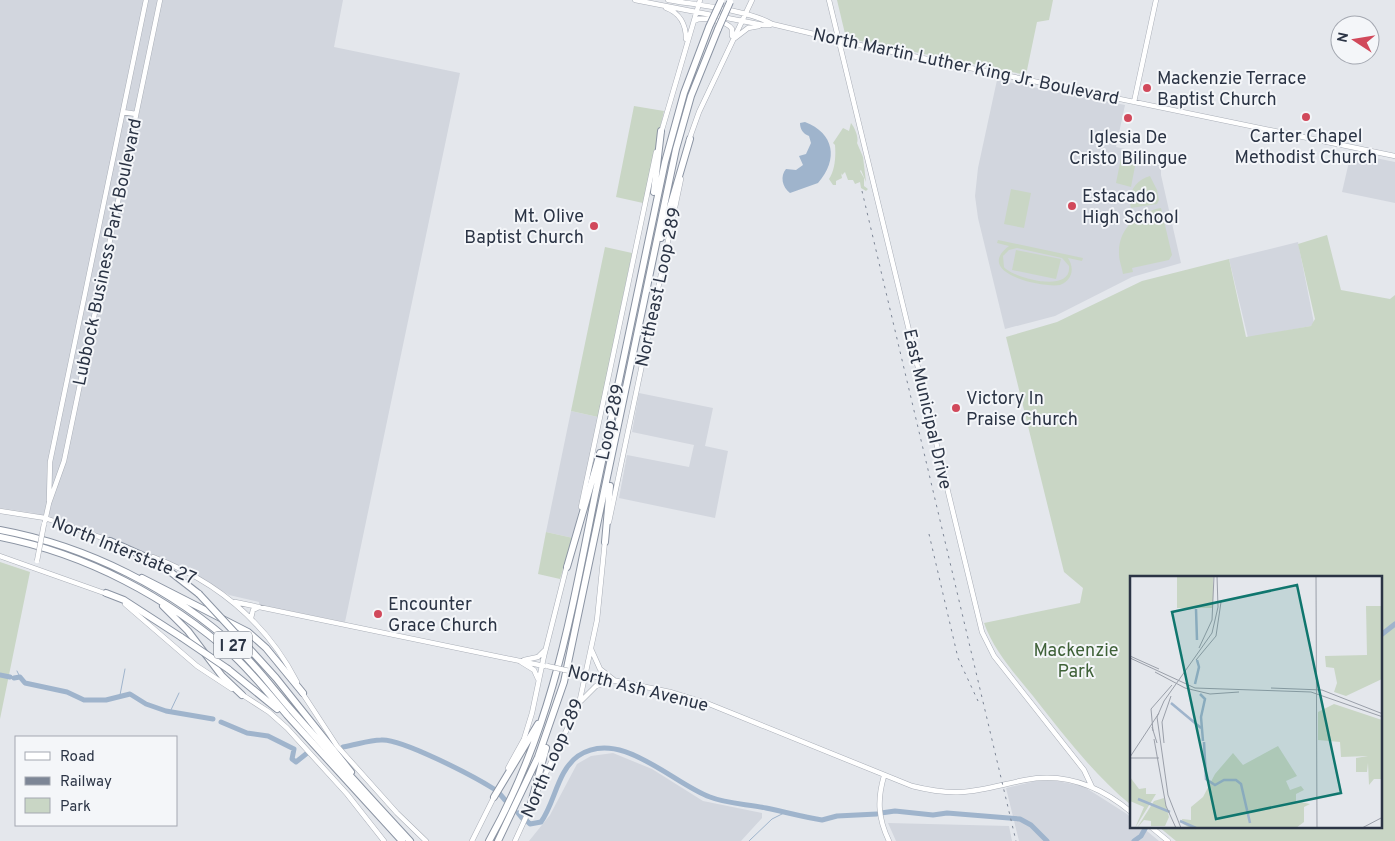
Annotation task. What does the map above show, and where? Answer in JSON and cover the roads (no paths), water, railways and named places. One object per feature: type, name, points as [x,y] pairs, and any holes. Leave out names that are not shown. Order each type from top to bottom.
[{"type":"highway","name":"Loop 289","points":[[489,841],[522,773],[555,684],[671,136],[687,83],[722,0]]},
{"type":"highway","name":"Loop 289","points":[[498,841],[538,757],[559,699],[574,641],[682,129],[696,82],[731,1]]},
{"type":"highway","points":[[639,284],[657,176],[661,131]]},
{"type":"highway","points":[[648,283],[690,139]]},
{"type":"highway","points":[[605,542],[609,494],[628,378]]},
{"type":"highway","points":[[567,567],[617,389]]},
{"type":"highway","name":"I 27","points":[[0,530],[32,537],[94,557],[177,602],[237,648],[410,841]]},
{"type":"highway","name":"I 27","points":[[0,537],[33,545],[76,560],[126,581],[189,620],[234,657],[402,841]]},
{"type":"highway","points":[[110,541],[159,563],[199,594],[286,691],[381,810]]},
{"type":"highway","points":[[94,557],[156,584],[244,629],[266,648],[303,693]]},
{"type":"highway","points":[[106,593],[124,600],[228,669],[266,698],[317,746]]},
{"type":"highway","points":[[157,599],[188,631],[222,676],[242,695]]},
{"type":"highway","points":[[494,797],[539,723],[555,684]]},
{"type":"highway","points":[[530,807],[559,699]]},
{"type":"main road","name":"Lubbock Business Park Boulevard","points":[[49,502],[50,462],[146,0]]},
{"type":"main road","name":"Lubbock Business Park Boulevard","points":[[35,568],[49,502],[64,460],[160,0]]},
{"type":"main road","name":"North Martin Luther King Jr. Boulevard","points":[[635,0],[763,25],[772,24]]},
{"type":"main road","name":"North Martin Luther King Jr. Boulevard","points":[[668,0],[700,3],[764,20],[772,24],[840,40],[1395,156]]},
{"type":"main road","name":"Northeast Loop 289","points":[[584,674],[597,620],[605,542],[690,139],[699,112],[752,0]]},
{"type":"main road","name":"East Municipal Drive","points":[[829,0],[982,632],[994,656],[1084,770],[1092,787]]},
{"type":"main road","points":[[1134,102],[1156,0]]},
{"type":"main road","points":[[652,2],[670,9],[680,18],[686,32],[686,48]]},
{"type":"main road","name":"Northeast Loop 289","points":[[545,666],[546,650],[567,567],[661,131],[700,3]]},
{"type":"main road","points":[[693,22],[702,18],[728,24],[732,29],[732,40]]},
{"type":"main road","points":[[732,40],[748,28],[763,25]]},
{"type":"main road","points":[[122,112],[136,114]]},
{"type":"main road","points":[[82,311],[94,313]]},
{"type":"main road","name":"North Interstate 27","points":[[0,511],[45,518],[185,570],[233,602],[252,618],[275,647],[337,746],[397,813],[426,841]]},
{"type":"main road","points":[[0,556],[106,593],[135,611],[197,666],[269,712],[287,728],[347,794],[384,841]]},
{"type":"main road","name":"North Ash Avenue","points":[[233,602],[670,692],[709,704],[912,786],[946,792],[976,790],[1039,778],[1066,779],[1092,787],[1113,797],[1130,811]]},
{"type":"main road","points":[[252,618],[253,610],[260,607]]},
{"type":"main road","points":[[591,649],[600,669],[614,680]]},
{"type":"main road","points":[[518,660],[534,658],[546,650]]},
{"type":"main road","points":[[518,660],[534,670],[539,680]]},
{"type":"main road","name":"North Loop 289","points":[[472,840],[526,733],[539,680],[545,666]]},
{"type":"main road","name":"North Loop 289","points":[[515,841],[579,704],[584,674]]},
{"type":"main road","points":[[579,704],[596,686],[614,680]]},
{"type":"main road","points":[[884,776],[880,791],[878,813],[888,841]]},
{"type":"main road","points":[[1152,828],[1168,841]]},
{"type":"water","points":[[805,122],[822,133],[827,140],[831,156],[825,174],[818,183],[790,193],[784,185],[783,175],[786,169],[796,170],[803,165],[799,156],[806,154],[811,143],[809,136],[804,133],[801,127],[800,123]]},
{"type":"waterway","points":[[1382,634],[1395,624]]},
{"type":"waterway","points":[[120,695],[125,669]]},
{"type":"waterway","points":[[17,671],[20,677]]},
{"type":"waterway","points":[[0,675],[10,677]]},
{"type":"waterway","points":[[14,678],[20,677],[25,683],[67,692],[84,700],[106,700],[130,694],[146,704],[166,711],[213,719]]},
{"type":"waterway","points":[[170,712],[179,693]]},
{"type":"waterway","points":[[221,722],[247,733],[268,736],[294,749],[292,759],[296,762],[306,754]]},
{"type":"waterway","points":[[343,747],[376,740],[391,741],[421,751],[494,789]]},
{"type":"waterway","points":[[527,821],[530,824],[541,822],[550,806],[561,778],[571,762],[578,756],[594,749],[611,748],[646,761],[695,790],[723,801],[822,820],[837,816],[877,814]]},
{"type":"waterway","points":[[499,793],[505,800]]},
{"type":"waterway","points":[[881,813],[895,811],[933,815],[947,813],[1020,819],[1031,825],[1047,841]]},
{"type":"waterway","points":[[749,841],[772,819],[786,812]]},
{"type":"waterway","points":[[518,813],[522,818]]},
{"type":"waterway","points":[[1134,841],[1141,836],[1145,828]]},
{"type":"railway","points":[[862,191],[1016,841]]},
{"type":"railway","points":[[929,534],[958,658],[978,701]]},
{"type":"place","name":"Mackenzie Terrace Baptist Church","points":[[1147,88]]},
{"type":"place","name":"Carter Chapel Methodist Church","points":[[1306,117]]},
{"type":"place","name":"Iglesia De Cristo Bilingue","points":[[1128,118]]},
{"type":"place","name":"Estacado High School","points":[[1072,206]]},
{"type":"place","name":"Mt. Olive Baptist Church","points":[[594,226]]},
{"type":"place","name":"Victory In Praise Church","points":[[956,408]]},
{"type":"place","name":"Encounter Grace Church","points":[[378,614]]},
{"type":"park label","name":"Mackenzie Park","points":[[1076,660]]}]
